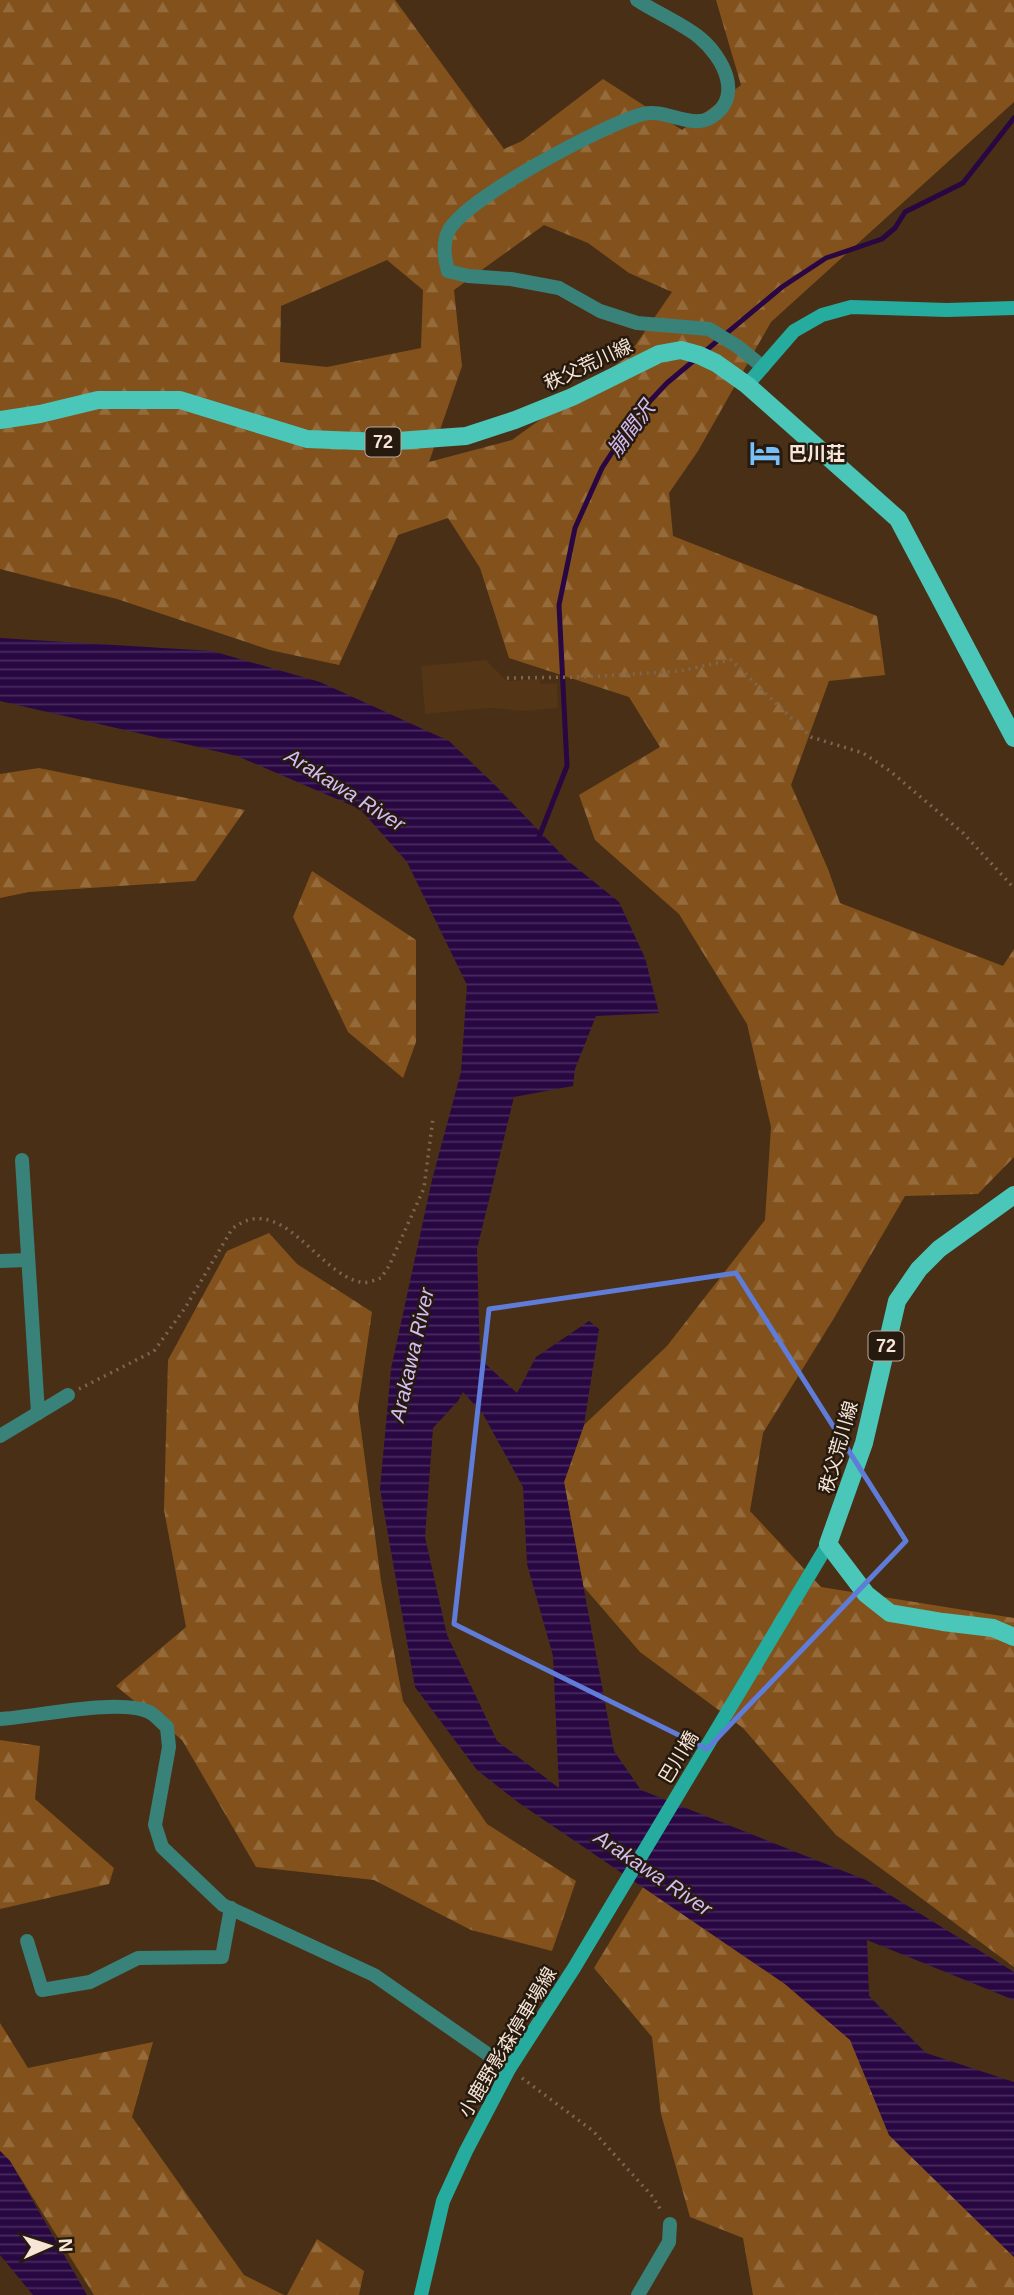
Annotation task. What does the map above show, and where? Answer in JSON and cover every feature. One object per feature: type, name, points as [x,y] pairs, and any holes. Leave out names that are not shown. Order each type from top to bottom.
[{"type":"main road","points":[[747,385],[794,331],[822,315],[851,307],[947,310],[1014,308]]},
{"type":"main road","name":"秩父荒川線","points":[[0,420],[40,414],[98,400],[180,400],[307,439],[384,442],[467,436],[572,397],[659,354],[681,350],[699,355],[716,363],[747,385],[898,519],[1014,738]]},
{"type":"main road","name":"秩父荒川線","points":[[828,1544],[864,1443],[897,1301],[919,1269],[939,1250],[1014,1195]]},
{"type":"main road","points":[[828,1544],[866,1594],[890,1613],[993,1628],[1014,1637]]},
{"type":"main road","name":"巴川橋","points":[[574,1968],[828,1544]]},
{"type":"main road","name":"小鹿野影森停車場線","points":[[421,2295],[443,2201],[466,2151],[509,2069],[574,1968]]},
{"type":"street","points":[[636,0],[701,38],[727,74],[729,89],[724,105],[709,119],[686,121],[652,111],[627,118],[533,167],[472,207],[451,227],[445,239],[444,258],[449,271],[559,288],[600,311],[637,323],[709,329],[737,346],[763,367]]},
{"type":"street","points":[[22,1160],[38,1413]]},
{"type":"street","points":[[0,1261],[27,1260]]},
{"type":"street","points":[[0,1436],[68,1395]]},
{"type":"street","points":[[0,1719],[61,1711],[132,1707],[151,1713],[167,1727],[169,1747],[155,1825],[162,1847],[223,1905],[374,1975],[509,2069]]},
{"type":"street","points":[[27,1941],[42,1990],[90,1982],[138,1958],[222,1958],[231,1908]]},
{"type":"street","points":[[638,2295],[669,2242],[670,2224]]},
{"type":"path","points":[[507,678],[584,677],[680,671],[731,660],[811,737],[863,753],[890,771],[963,832],[1014,888]]},
{"type":"path","points":[[68,1395],[154,1351],[186,1308],[232,1229],[244,1220],[264,1220],[287,1227],[341,1276],[363,1283],[381,1279],[424,1188],[433,1118]]},
{"type":"path","points":[[509,2069],[593,2131],[653,2197],[670,2224]]},
{"type":"highlighted area","points":[[736,1273],[906,1541],[707,1749],[454,1624],[489,1309]]},
{"type":"shaded area","points":[[486,660],[507,681],[540,679],[541,684],[557,683],[558,708],[523,711],[490,708],[425,714],[421,666]]},
{"type":"green space","points":[[0,0],[395,0],[504,149],[522,141],[603,79],[682,130],[741,85],[716,0],[1014,0],[1014,102],[771,322],[698,451],[669,493],[673,536],[877,616],[885,675],[829,681],[791,785],[840,903],[1003,966],[1014,949],[1014,1157],[978,1194],[905,1196],[763,1433],[750,1511],[821,1587],[1014,1618],[1014,1967],[836,1835],[743,1728],[640,1652],[583,1586],[564,1482],[584,1425],[667,1346],[765,1220],[771,1127],[747,1024],[679,914],[595,840],[579,795],[660,747],[629,697],[509,658],[480,568],[448,518],[398,535],[339,665],[270,650],[117,599],[0,569]],"holes":[[[544,225],[588,243],[629,273],[672,292],[628,356],[512,440],[429,462],[462,366],[454,290]],[[387,260],[423,290],[421,348],[327,367],[280,362],[281,306]]]},
{"type":"green space","points":[[39,768],[245,810],[195,881],[29,892],[0,898],[0,774]]},
{"type":"green space","points":[[312,871],[416,940],[416,1042],[403,1078],[348,1032],[293,917]]},
{"type":"green space","points":[[269,1233],[297,1264],[372,1312],[358,1407],[381,1581],[403,1701],[487,1824],[576,1881],[552,1951],[471,1930],[374,1880],[256,1867],[182,1740],[116,1686],[186,1627],[164,1510],[168,1360],[227,1251]]},
{"type":"green space","points":[[0,1740],[40,1746],[35,1799],[114,1868],[109,1884],[0,1909]]},
{"type":"green space","points":[[643,1887],[785,1984],[851,2040],[889,2135],[1014,2257],[1014,2295],[753,2295],[743,2238],[690,2217],[661,2114],[652,2037],[594,1968]]},
{"type":"green space","points":[[0,2023],[28,2068],[153,2042],[132,2117],[244,2275],[284,2295],[94,2295],[10,2161],[0,2151]]},
{"type":"green space","points":[[317,2239],[364,2271],[359,2295],[287,2295]]},
{"type":"water","name":"Arakawa River","points":[[0,638],[212,651],[320,682],[449,741],[567,860],[619,902],[645,958],[659,1013],[596,1016],[575,1069],[573,1086],[514,1097],[477,1249],[480,1359],[517,1393],[536,1357],[589,1321],[599,1329],[584,1425],[564,1482],[614,1751],[641,1790],[866,1880],[1014,1972],[1014,2000],[867,1940],[869,1996],[926,2053],[1014,2082],[1014,2257],[889,2135],[850,2040],[785,1984],[519,1803],[477,1770],[415,1687],[380,1489],[391,1369],[432,1180],[461,1072],[467,985],[407,862],[360,809],[237,756],[0,701]],"holes":[[[463,1392],[483,1414],[523,1487],[527,1564],[553,1656],[559,1788],[497,1741],[447,1635],[425,1537],[433,1428]]]},
{"type":"water","points":[[0,2151],[10,2161],[87,2295],[33,2295],[0,2255]]},
{"type":"waterway","name":"崩間沢","points":[[539,837],[567,766],[559,605],[575,528],[602,468],[635,417],[667,383],[782,287],[826,258],[882,239],[895,228],[905,212],[963,183],[1014,118]]},
{"type":"place","name":"巴川荘","points":[[765,453]]}]
